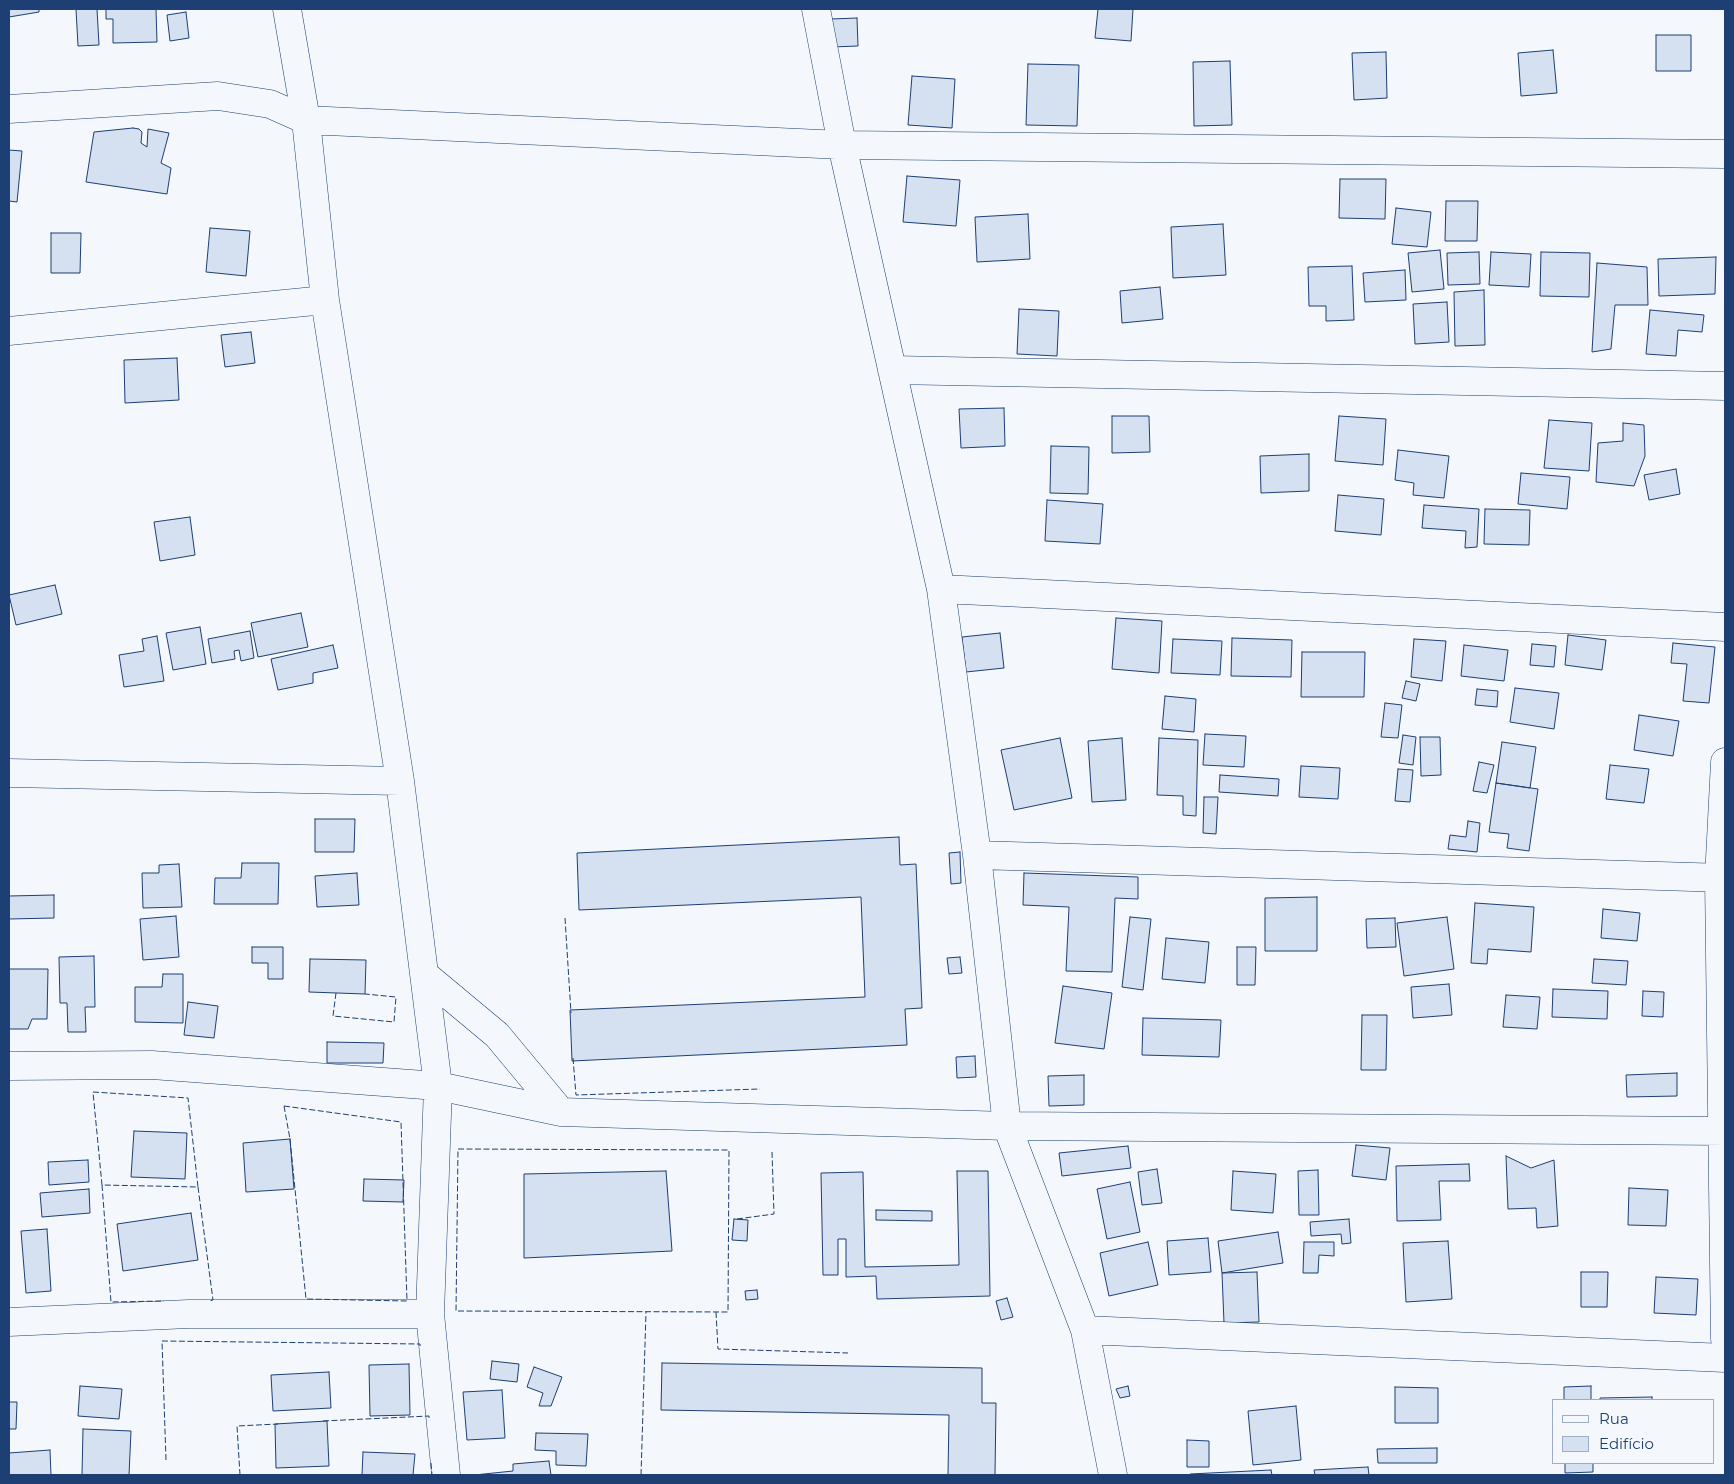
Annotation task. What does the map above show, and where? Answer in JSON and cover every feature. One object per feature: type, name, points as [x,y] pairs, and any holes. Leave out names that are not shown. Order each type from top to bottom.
[{"type":"street","points":[[287,9],[306,120],[325,300],[400,781],[438,1086],[430,1314],[446,1475]]},
{"type":"street","points":[[816,9],[842,145],[941,589],[977,855],[1007,1126],[1084,1330],[1113,1475]]},
{"type":"street","points":[[9,109],[218,96],[270,104],[306,120],[842,145],[1725,154]]},
{"type":"street","points":[[9,331],[325,300]]},
{"type":"street","points":[[892,370],[1725,386]]},
{"type":"street","points":[[941,589],[1725,627]]},
{"type":"street","points":[[1725,762],[1722,878],[1725,1339]]},
{"type":"street","points":[[9,773],[400,781]]},
{"type":"street","points":[[977,855],[1722,878]]},
{"type":"street","points":[[425,975],[497,1035],[561,1112]]},
{"type":"street","points":[[9,1066],[152,1065],[438,1086],[561,1112],[1007,1126],[1723,1132]]},
{"type":"street","points":[[9,1322],[189,1314],[430,1314]]},
{"type":"street","points":[[1084,1330],[1725,1358]]},
{"type":"building","points":[[9,9],[39,9],[39,12],[9,17]]},
{"type":"building","points":[[76,9],[97,9],[99,45],[78,46]]},
{"type":"building","points":[[106,9],[156,9],[157,42],[113,43],[113,19],[106,19]]},
{"type":"building","points":[[1098,9],[1133,9],[1131,41],[1095,38]]},
{"type":"building","points":[[186,12],[189,38],[170,41],[167,15]]},
{"type":"building","points":[[857,18],[858,46],[832,47],[831,19]]},
{"type":"building","points":[[1656,35],[1691,35],[1691,71],[1656,71]]},
{"type":"building","points":[[1553,50],[1557,93],[1521,96],[1518,53]]},
{"type":"building","points":[[1386,52],[1387,98],[1354,100],[1352,53]]},
{"type":"building","points":[[1230,61],[1232,125],[1194,126],[1193,62]]},
{"type":"building","points":[[1028,64],[1079,65],[1077,126],[1026,125]]},
{"type":"building","points":[[912,76],[955,79],[952,128],[908,125]]},
{"type":"building","points":[[139,129],[142,132],[141,143],[147,147],[148,129],[169,133],[161,163],[171,168],[167,194],[86,182],[94,132]]},
{"type":"building","points":[[9,150],[22,151],[17,202],[9,201]]},
{"type":"building","points":[[907,176],[960,180],[956,226],[903,222]]},
{"type":"building","points":[[1340,179],[1386,179],[1385,219],[1339,218]]},
{"type":"building","points":[[1446,201],[1478,201],[1477,241],[1445,241]]},
{"type":"building","points":[[1396,208],[1431,212],[1427,247],[1392,244]]},
{"type":"building","points":[[1028,214],[1030,259],[977,262],[975,217]]},
{"type":"building","points":[[1223,224],[1226,275],[1173,278],[1171,227]]},
{"type":"building","points":[[210,228],[250,231],[246,276],[206,272]]},
{"type":"building","points":[[51,233],[81,233],[80,273],[51,273]]},
{"type":"building","points":[[1440,250],[1444,289],[1412,292],[1408,253]]},
{"type":"building","points":[[1479,252],[1480,284],[1448,285],[1447,253]]},
{"type":"building","points":[[1491,252],[1531,254],[1529,287],[1489,285]]},
{"type":"building","points":[[1541,252],[1590,253],[1589,297],[1540,296]]},
{"type":"building","points":[[1716,257],[1715,294],[1659,296],[1658,259]]},
{"type":"building","points":[[1597,263],[1647,267],[1648,305],[1615,305],[1611,349],[1592,352]]},
{"type":"building","points":[[1352,266],[1354,320],[1326,321],[1326,306],[1309,306],[1308,267]]},
{"type":"building","points":[[1405,270],[1406,300],[1365,302],[1363,273]]},
{"type":"building","points":[[1160,287],[1163,319],[1122,323],[1120,291]]},
{"type":"building","points":[[1484,290],[1485,345],[1455,346],[1454,292]]},
{"type":"building","points":[[1447,302],[1449,342],[1415,344],[1413,304]]},
{"type":"building","points":[[1019,309],[1059,311],[1057,356],[1017,354]]},
{"type":"building","points":[[1650,310],[1704,315],[1702,332],[1678,330],[1676,356],[1646,354]]},
{"type":"building","points":[[251,332],[255,363],[225,367],[221,335]]},
{"type":"building","points":[[177,358],[179,400],[125,403],[124,360]]},
{"type":"building","points":[[1004,408],[1005,446],[961,448],[959,409]]},
{"type":"building","points":[[1112,416],[1149,416],[1150,452],[1112,453]]},
{"type":"building","points":[[1339,416],[1386,419],[1383,465],[1335,461]]},
{"type":"building","points":[[1549,420],[1592,423],[1589,471],[1544,468]]},
{"type":"building","points":[[1623,423],[1644,425],[1645,456],[1634,486],[1596,482],[1598,443],[1623,441]]},
{"type":"building","points":[[1051,446],[1089,447],[1088,494],[1050,493]]},
{"type":"building","points":[[1398,450],[1449,456],[1444,498],[1413,495],[1414,483],[1395,480]]},
{"type":"building","points":[[1309,454],[1309,491],[1261,493],[1260,456]]},
{"type":"building","points":[[1676,469],[1680,494],[1649,500],[1644,475]]},
{"type":"building","points":[[1521,473],[1570,477],[1567,509],[1518,504]]},
{"type":"building","points":[[1338,495],[1384,499],[1381,535],[1335,531]]},
{"type":"building","points":[[1047,500],[1103,504],[1100,544],[1045,541]]},
{"type":"building","points":[[1424,505],[1479,509],[1477,547],[1465,548],[1466,531],[1422,528]]},
{"type":"building","points":[[1485,509],[1530,510],[1529,545],[1484,544]]},
{"type":"building","points":[[190,517],[195,555],[160,561],[154,522]]},
{"type":"building","points":[[55,585],[62,614],[16,625],[9,595]]},
{"type":"building","points":[[301,613],[308,647],[258,657],[251,623]]},
{"type":"building","points":[[1116,618],[1162,621],[1159,673],[1112,669]]},
{"type":"building","points":[[200,627],[206,664],[173,670],[166,633]]},
{"type":"building","points":[[250,631],[254,658],[241,661],[239,650],[234,651],[235,659],[212,663],[208,639]]},
{"type":"building","points":[[1000,633],[1004,668],[966,672],[962,637]]},
{"type":"building","points":[[1568,635],[1606,640],[1602,670],[1565,665]]},
{"type":"building","points":[[157,636],[164,681],[124,687],[119,655],[144,651],[142,639]]},
{"type":"building","points":[[1232,638],[1292,640],[1291,677],[1231,676]]},
{"type":"building","points":[[1173,639],[1222,641],[1220,675],[1171,673]]},
{"type":"building","points":[[1414,639],[1446,641],[1442,681],[1411,677]]},
{"type":"building","points":[[1673,643],[1715,647],[1709,703],[1683,701],[1687,664],[1671,663]]},
{"type":"building","points":[[1532,644],[1556,646],[1554,667],[1530,665]]},
{"type":"building","points":[[333,645],[338,668],[313,673],[313,683],[278,690],[271,659]]},
{"type":"building","points":[[1464,645],[1508,650],[1504,681],[1461,676]]},
{"type":"building","points":[[1302,652],[1365,652],[1364,697],[1301,697]]},
{"type":"building","points":[[1406,681],[1420,684],[1416,701],[1402,698]]},
{"type":"building","points":[[1515,688],[1559,693],[1554,729],[1510,722]]},
{"type":"building","points":[[1477,689],[1498,691],[1497,707],[1475,705]]},
{"type":"building","points":[[1165,696],[1196,699],[1194,732],[1162,729]]},
{"type":"building","points":[[1385,703],[1402,705],[1398,738],[1381,737]]},
{"type":"building","points":[[1639,715],[1679,721],[1673,756],[1634,750]]},
{"type":"building","points":[[1205,734],[1246,736],[1244,767],[1203,765]]},
{"type":"building","points":[[1403,735],[1416,737],[1413,765],[1399,763]]},
{"type":"building","points":[[1420,737],[1440,737],[1441,775],[1421,776]]},
{"type":"building","points":[[1060,738],[1072,798],[1014,810],[1001,750]]},
{"type":"building","points":[[1122,738],[1126,800],[1092,802],[1088,741]]},
{"type":"building","points":[[1159,738],[1198,740],[1196,816],[1183,815],[1183,796],[1157,795]]},
{"type":"building","points":[[1502,742],[1536,747],[1530,788],[1496,783]]},
{"type":"building","points":[[1479,762],[1494,765],[1487,793],[1473,791]]},
{"type":"building","points":[[1610,765],[1649,769],[1644,803],[1606,799]]},
{"type":"building","points":[[1301,766],[1340,768],[1338,799],[1299,797]]},
{"type":"building","points":[[1398,769],[1413,770],[1410,802],[1395,801]]},
{"type":"building","points":[[1220,775],[1279,779],[1278,796],[1219,792]]},
{"type":"building","points":[[1496,783],[1538,789],[1529,851],[1507,848],[1509,834],[1489,832]]},
{"type":"building","points":[[1204,797],[1218,797],[1216,834],[1203,833]]},
{"type":"building","points":[[315,819],[355,819],[354,852],[315,852]]},
{"type":"building","points":[[1468,821],[1480,823],[1477,852],[1448,849],[1450,835],[1466,837]]},
{"type":"building","points":[[899,837],[900,865],[916,864],[922,1008],[905,1009],[907,1045],[572,1061],[570,1010],[865,997],[861,897],[579,910],[577,853]]},
{"type":"building","points":[[960,852],[961,883],[951,884],[949,853]]},
{"type":"building","points":[[242,863],[279,863],[278,904],[214,904],[215,878],[241,878]]},
{"type":"building","points":[[179,864],[182,907],[143,908],[142,873],[159,873],[159,865]]},
{"type":"building","points":[[357,873],[359,905],[317,907],[315,876]]},
{"type":"building","points":[[1024,873],[1138,877],[1138,899],[1115,898],[1112,972],[1066,971],[1069,907],[1023,905]]},
{"type":"building","points":[[54,895],[54,918],[9,919],[9,896]]},
{"type":"building","points":[[1317,897],[1317,951],[1265,951],[1265,898]]},
{"type":"building","points":[[1475,903],[1534,907],[1531,952],[1488,949],[1487,964],[1471,963]]},
{"type":"building","points":[[1603,909],[1640,913],[1637,941],[1601,938]]},
{"type":"building","points":[[176,916],[179,957],[143,960],[140,919]]},
{"type":"building","points":[[1130,917],[1151,919],[1143,990],[1122,987]]},
{"type":"building","points":[[1447,917],[1454,969],[1404,976],[1397,923]]},
{"type":"building","points":[[1395,918],[1396,947],[1367,948],[1366,919]]},
{"type":"building","points":[[1166,938],[1209,942],[1205,983],[1162,979]]},
{"type":"building","points":[[252,947],[283,947],[283,979],[268,979],[268,963],[252,963]]},
{"type":"building","points":[[1237,947],[1256,947],[1255,985],[1237,985]]},
{"type":"building","points":[[94,956],[95,1007],[85,1007],[86,1032],[68,1032],[67,1003],[60,1003],[59,957]]},
{"type":"building","points":[[960,957],[962,973],[949,974],[947,958]]},
{"type":"building","points":[[310,959],[366,960],[365,994],[309,992]]},
{"type":"building","points":[[1594,959],[1628,961],[1626,985],[1592,983]]},
{"type":"building","points":[[9,969],[48,969],[47,1019],[32,1019],[28,1029],[9,1029]]},
{"type":"building","points":[[163,974],[183,974],[183,1023],[135,1022],[135,987],[162,987]]},
{"type":"building","points":[[1449,984],[1452,1015],[1413,1018],[1411,987]]},
{"type":"building","points":[[1063,986],[1112,993],[1104,1049],[1055,1043]]},
{"type":"building","points":[[1553,989],[1608,991],[1607,1019],[1552,1017]]},
{"type":"building","points":[[1643,991],[1664,992],[1663,1017],[1642,1016]]},
{"type":"building","points":[[1506,995],[1540,997],[1537,1029],[1503,1027]]},
{"type":"building","points":[[188,1002],[218,1006],[214,1038],[184,1035]]},
{"type":"building","points":[[1362,1015],[1387,1015],[1386,1070],[1361,1070]]},
{"type":"building","points":[[1143,1018],[1221,1020],[1219,1057],[1142,1055]]},
{"type":"building","points":[[327,1042],[384,1043],[383,1063],[327,1063]]},
{"type":"building","points":[[975,1056],[976,1077],[957,1078],[956,1057]]},
{"type":"building","points":[[1677,1073],[1677,1096],[1627,1097],[1626,1075]]},
{"type":"building","points":[[1084,1075],[1084,1105],[1049,1106],[1048,1076]]},
{"type":"building","points":[[134,1131],[187,1133],[185,1179],[131,1177]]},
{"type":"building","points":[[290,1139],[294,1189],[246,1192],[243,1143]]},
{"type":"building","points":[[1356,1145],[1390,1148],[1386,1180],[1352,1176]]},
{"type":"building","points":[[1128,1146],[1131,1168],[1062,1176],[1059,1153]]},
{"type":"building","points":[[1506,1156],[1531,1168],[1554,1160],[1558,1226],[1537,1228],[1536,1208],[1508,1209]]},
{"type":"building","points":[[88,1160],[89,1182],[49,1185],[48,1162]]},
{"type":"building","points":[[1469,1164],[1470,1181],[1439,1181],[1441,1220],[1397,1221],[1396,1166]]},
{"type":"building","points":[[1157,1169],[1162,1203],[1142,1205],[1138,1172]]},
{"type":"building","points":[[1318,1170],[1319,1215],[1299,1215],[1298,1171]]},
{"type":"building","points":[[666,1171],[672,1251],[524,1258],[524,1174]]},
{"type":"building","points":[[957,1171],[988,1171],[990,1296],[877,1299],[876,1276],[846,1277],[846,1239],[838,1239],[838,1275],[823,1275],[821,1173],[863,1172],[865,1267],[959,1265]]},
{"type":"building","points":[[1233,1171],[1276,1174],[1273,1213],[1231,1210]]},
{"type":"building","points":[[364,1179],[404,1180],[403,1202],[363,1201]]},
{"type":"building","points":[[1130,1182],[1140,1232],[1107,1239],[1097,1189]]},
{"type":"building","points":[[1629,1188],[1668,1190],[1666,1226],[1628,1225]]},
{"type":"building","points":[[89,1189],[90,1213],[42,1217],[40,1193]]},
{"type":"building","points":[[876,1210],[932,1211],[932,1221],[876,1220]]},
{"type":"building","points":[[191,1213],[198,1260],[123,1271],[117,1224]]},
{"type":"building","points":[[734,1219],[748,1220],[747,1241],[732,1240]]},
{"type":"building","points":[[1349,1219],[1351,1243],[1342,1244],[1341,1234],[1311,1236],[1310,1222]]},
{"type":"building","points":[[47,1229],[51,1291],[26,1293],[21,1231]]},
{"type":"building","points":[[1278,1232],[1283,1263],[1222,1273],[1218,1241]]},
{"type":"building","points":[[1208,1238],[1211,1272],[1169,1275],[1167,1241]]},
{"type":"building","points":[[1448,1241],[1452,1299],[1406,1302],[1403,1243]]},
{"type":"building","points":[[1148,1242],[1158,1285],[1109,1296],[1100,1253]]},
{"type":"building","points":[[1304,1242],[1334,1242],[1334,1256],[1319,1255],[1318,1273],[1303,1273]]},
{"type":"building","points":[[1257,1272],[1259,1322],[1224,1323],[1222,1273]]},
{"type":"building","points":[[1581,1272],[1608,1272],[1607,1307],[1581,1307]]},
{"type":"building","points":[[1656,1277],[1698,1279],[1696,1315],[1654,1313]]},
{"type":"building","points":[[757,1290],[758,1299],[746,1300],[745,1291]]},
{"type":"building","points":[[1007,1298],[1013,1317],[1001,1320],[996,1301]]},
{"type":"building","points":[[492,1361],[519,1364],[517,1382],[490,1379]]},
{"type":"building","points":[[662,1363],[982,1368],[982,1403],[996,1403],[995,1475],[948,1475],[949,1415],[661,1410]]},
{"type":"building","points":[[409,1364],[410,1415],[370,1416],[369,1365]]},
{"type":"building","points":[[534,1367],[562,1377],[551,1406],[539,1406],[543,1393],[527,1387]]},
{"type":"building","points":[[329,1372],[331,1408],[273,1411],[271,1375]]},
{"type":"building","points":[[80,1386],[122,1389],[119,1419],[78,1416]]},
{"type":"building","points":[[1128,1386],[1130,1396],[1120,1398],[1116,1389]]},
{"type":"building","points":[[1591,1386],[1591,1399],[1564,1399],[1564,1387]]},
{"type":"building","points":[[1395,1387],[1438,1388],[1438,1423],[1395,1423]]},
{"type":"building","points":[[502,1390],[505,1438],[467,1440],[463,1392]]},
{"type":"building","points":[[1652,1397],[1652,1399],[1600,1399]]},
{"type":"building","points":[[9,1402],[17,1402],[16,1429],[9,1429]]},
{"type":"building","points":[[1296,1406],[1301,1460],[1253,1465],[1248,1411]]},
{"type":"building","points":[[327,1421],[329,1466],[276,1468],[275,1424]]},
{"type":"building","points":[[83,1429],[131,1431],[129,1475],[82,1475]]},
{"type":"building","points":[[536,1433],[588,1434],[586,1466],[556,1465],[556,1451],[535,1450]]},
{"type":"building","points":[[1187,1440],[1209,1441],[1209,1467],[1187,1467]]},
{"type":"building","points":[[1437,1448],[1437,1463],[1378,1463],[1377,1449]]},
{"type":"building","points":[[50,1450],[51,1475],[9,1475],[9,1453]]},
{"type":"building","points":[[363,1452],[415,1454],[413,1475],[362,1475]]},
{"type":"building","points":[[549,1461],[551,1475],[474,1475],[513,1471],[513,1464]]},
{"type":"building","points":[[1565,1464],[1593,1464],[1593,1472],[1565,1473]]},
{"type":"building","points":[[1368,1467],[1369,1475],[1315,1475],[1314,1470]]},
{"type":"building","points":[[1271,1470],[1272,1475],[1190,1475],[1190,1474]]},
{"type":"fence","points":[[565,918],[571,1013]]},
{"type":"fence","points":[[336,993],[333,1016],[394,1022],[396,997],[365,994]]},
{"type":"fence","points":[[573,1058],[576,1095],[760,1089]]},
{"type":"fence","points":[[93,1092],[188,1098],[198,1187],[102,1185],[93,1092]]},
{"type":"fence","points":[[284,1106],[401,1122],[407,1301],[306,1299],[290,1139],[284,1106]]},
{"type":"fence","points":[[458,1149],[729,1150],[728,1312],[456,1311],[458,1149]]},
{"type":"fence","points":[[737,1219],[774,1214],[772,1152]]},
{"type":"fence","points":[[102,1185],[111,1302],[164,1301]]},
{"type":"fence","points":[[198,1187],[213,1300],[209,1301]]},
{"type":"fence","points":[[641,1475],[646,1312]]},
{"type":"fence","points":[[716,1312],[718,1349],[848,1353]]},
{"type":"fence","points":[[166,1460],[162,1341],[420,1344],[420,1346]]},
{"type":"fence","points":[[323,1421],[429,1416],[429,1418]]},
{"type":"fence","points":[[240,1475],[237,1426],[278,1424]]},
{"type":"fence","points":[[431,1463],[432,1475]]}]
